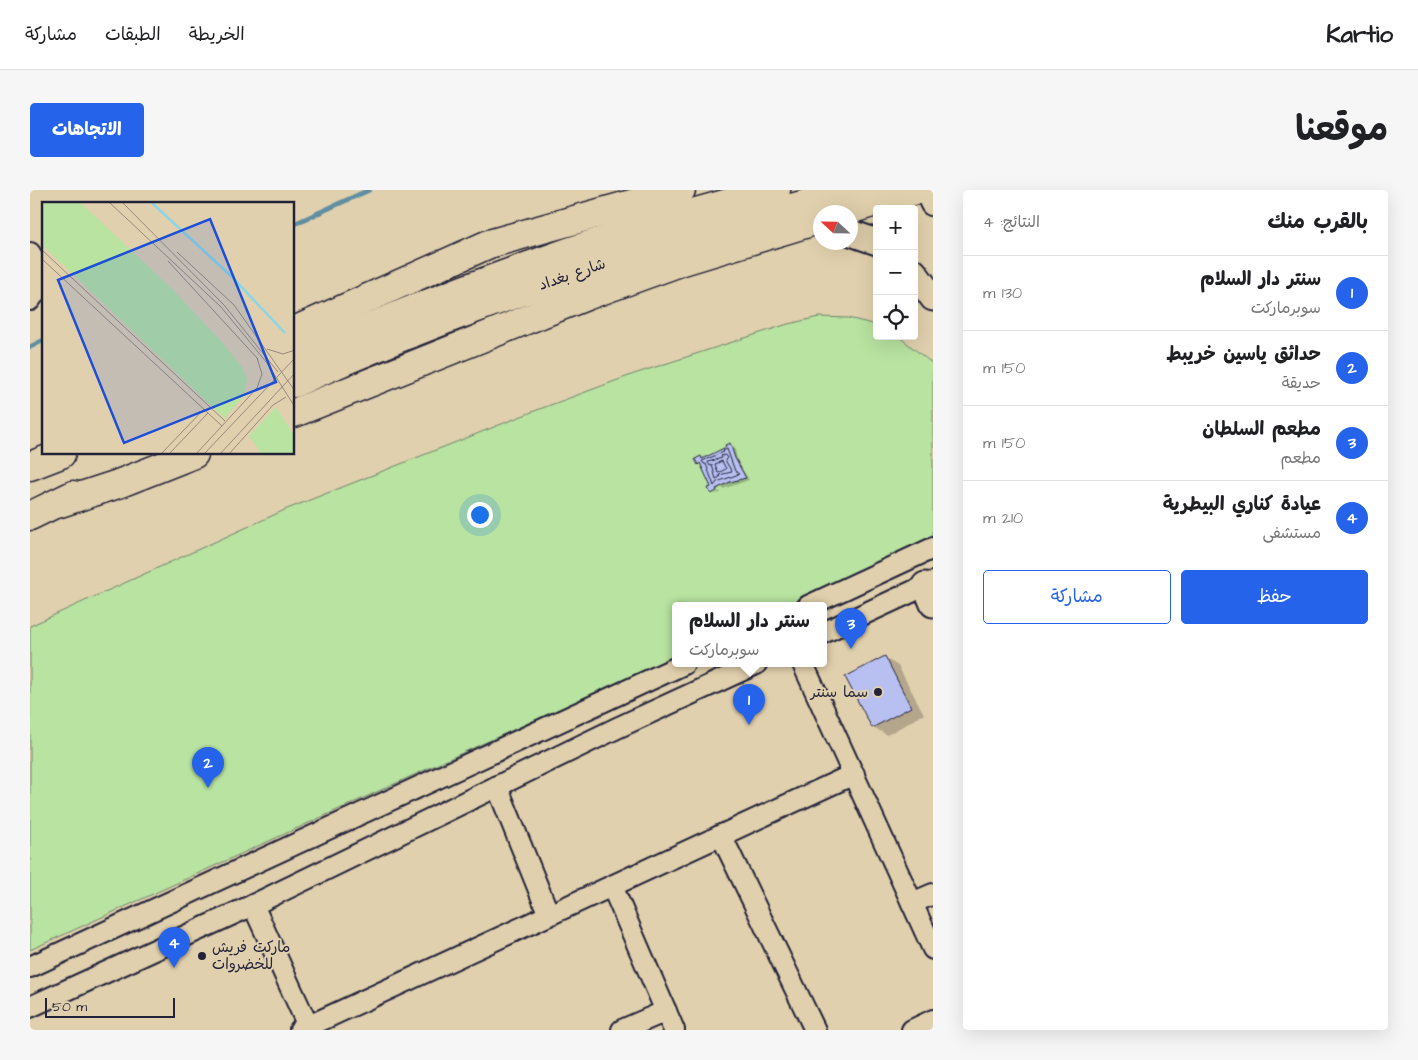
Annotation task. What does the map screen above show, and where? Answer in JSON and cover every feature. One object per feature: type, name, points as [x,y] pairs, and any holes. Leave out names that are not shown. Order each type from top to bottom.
[{"type":"highway","points":[[295,332],[489,244],[681,190]]},
{"type":"highway","name":"شارع بغداد","points":[[295,382],[309,361],[466,289],[547,260],[776,190]]},
{"type":"highway","name":"شارع بغداد","points":[[309,361],[473,309],[576,272],[706,231],[859,190]]},
{"type":"highway","points":[[858,207],[916,190]]},
{"type":"highway","points":[[295,413],[586,296],[684,260],[813,221]]},
{"type":"highway","points":[[30,516],[57,504],[146,455]]},
{"type":"highway","points":[[57,504],[118,484],[191,455]]},
{"type":"main road","points":[[927,190],[933,203]]},
{"type":"main road","points":[[783,230],[813,230]]},
{"type":"main road","points":[[858,236],[873,241]]},
{"type":"main road","points":[[918,277],[933,298]]},
{"type":"street","points":[[30,252],[40,274],[36,293],[30,300]]},
{"type":"street","points":[[817,602],[933,548]]},
{"type":"street","points":[[827,631],[930,590]]},
{"type":"street","points":[[30,967],[678,667]]},
{"type":"street","points":[[30,1007],[254,905],[617,728],[749,667]]},
{"type":"street","points":[[804,667],[933,949]]},
{"type":"street","points":[[604,701],[617,728]]},
{"type":"street","points":[[254,905],[304,1028],[854,774]]},
{"type":"street","points":[[497,786],[549,915]]},
{"type":"street","points":[[720,835],[814,1030]]},
{"type":"street","points":[[612,886],[674,1030]]},
{"type":"street","points":[[912,904],[933,894]]},
{"type":"street","points":[[622,1030],[666,1011]]},
{"type":"street","points":[[912,1030],[933,1020]]},
{"type":"green space","points":[[819,317],[848,318],[873,324],[873,340],[903,340],[933,364],[933,539],[794,602],[672,602],[672,657],[30,950],[30,626],[287,509],[537,410],[634,374],[788,324]]},
{"type":"building","points":[[730,443],[735,458],[746,478],[730,482],[716,489],[717,491],[711,494],[708,488],[711,487],[700,463],[698,465],[695,459],[701,456],[702,459]]},
{"type":"building","points":[[727,449],[735,471],[739,474],[717,482],[714,486],[706,464],[702,461]]},
{"type":"building","points":[[725,455],[727,458],[725,460],[732,472],[719,475],[720,477],[716,479],[712,465],[710,466],[708,462],[722,458],[721,456]]},
{"type":"building","points":[[722,461],[726,469],[718,473],[715,464]]},
{"type":"building","name":"سما سنتر","points":[[885,656],[911,707],[872,728],[845,677]]},
{"type":"waterway","points":[[295,224],[369,190]]},
{"type":"waterway","points":[[30,347],[42,341]]},
{"type":"place","name":"مطعم السلطان","points":[[851,649]]},
{"type":"place","name":"سما سنتر","points":[[878,692]]},
{"type":"place","name":"سنتر دار السلام","points":[[749,725]]},
{"type":"place","name":"حدائق ياسين خريبط","points":[[208,788]]},
{"type":"place","name":"ماركت فريش للخضروات","points":[[202,956]]},
{"type":"place","name":"عيادة كناري البيطرية","points":[[174,968]]}]
